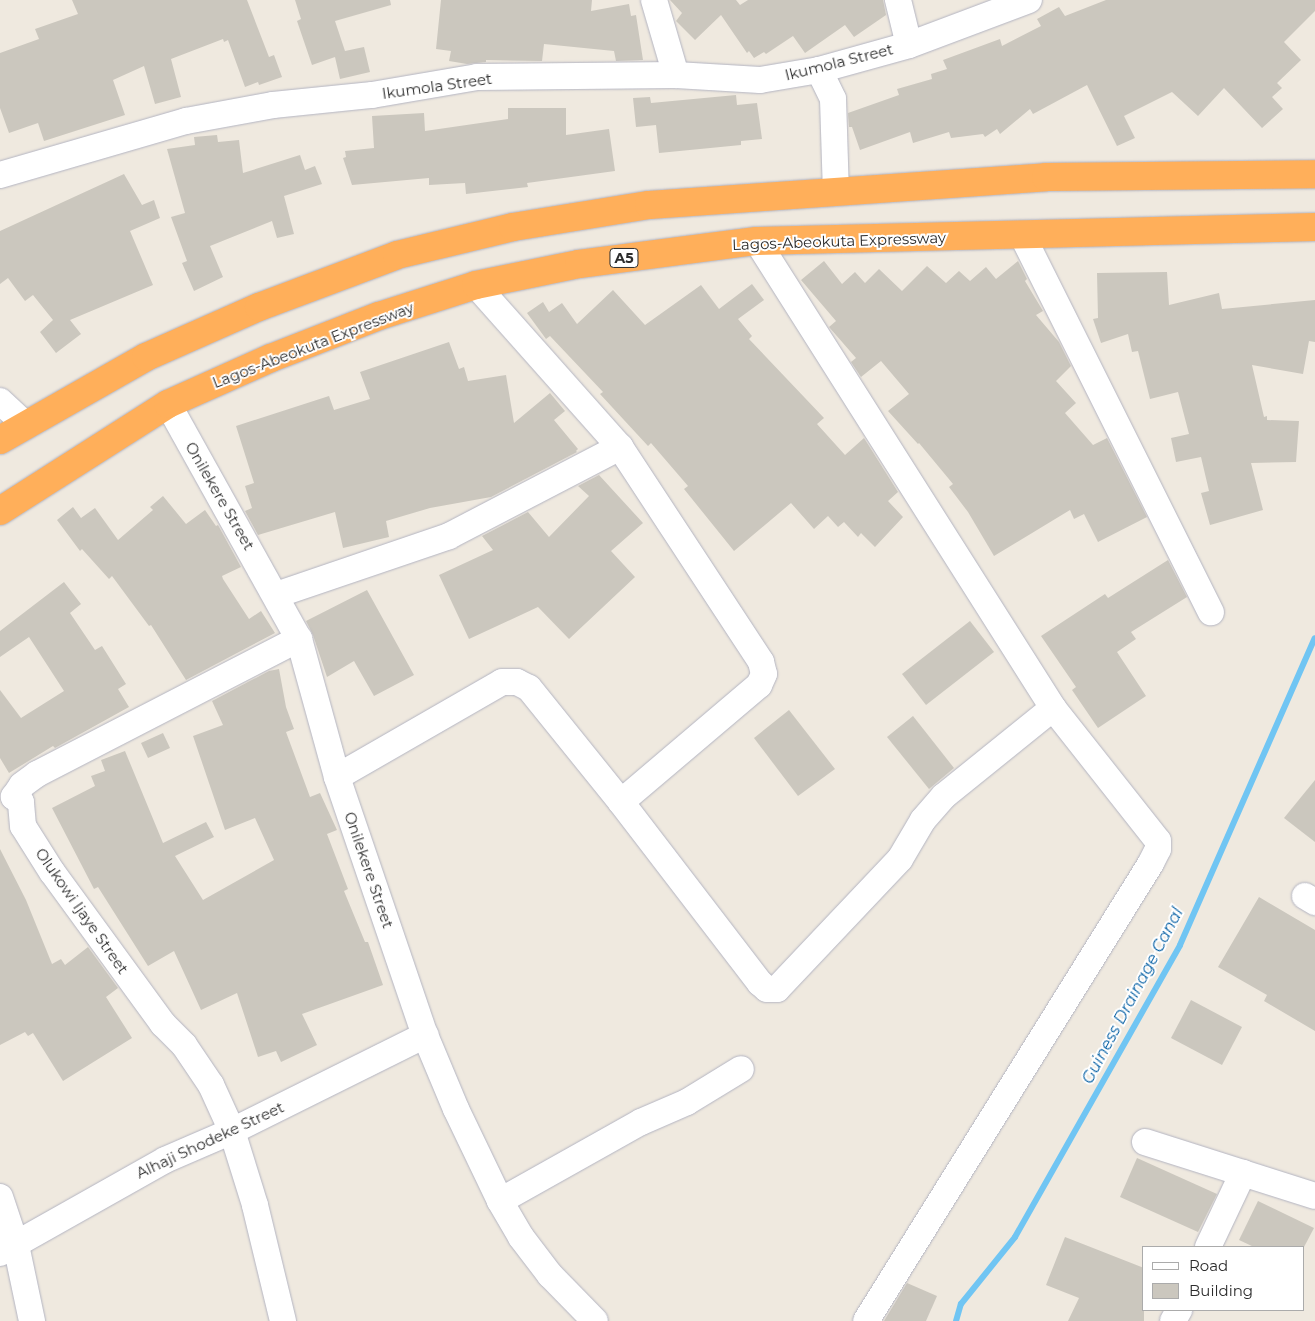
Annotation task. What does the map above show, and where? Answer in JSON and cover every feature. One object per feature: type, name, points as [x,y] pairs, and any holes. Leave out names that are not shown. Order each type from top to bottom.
[{"type":"highway","points":[[0,440],[25,424],[146,357],[259,307],[397,254],[513,227],[649,205],[1046,177],[1309,174]]},
{"type":"highway","name":"Lagos-Abeokuta Expressway","points":[[0,511],[168,404],[271,358],[379,316],[476,286],[579,264],[758,241],[1309,227]]},
{"type":"street","points":[[654,0],[676,75]]},
{"type":"street","points":[[898,0],[909,45]]},
{"type":"street","name":"Ikumola Street","points":[[0,175],[186,122],[273,105],[372,95],[478,77],[676,75],[760,80],[819,70],[909,45],[1029,0]]},
{"type":"street","points":[[819,70],[832,99],[836,192]]},
{"type":"street","points":[[1022,235],[1211,612]]},
{"type":"street","points":[[758,241],[1054,708],[1158,841],[1158,849],[1151,863],[866,1321]]},
{"type":"street","points":[[476,286],[620,447],[761,662],[764,674],[759,685],[621,802]]},
{"type":"street","points":[[0,401],[25,424]]},
{"type":"street","name":"Onilekere Street","points":[[168,404],[299,639],[337,777],[425,1036],[500,1201],[520,1237],[550,1275],[595,1321]]},
{"type":"street","points":[[276,595],[449,536],[620,447]]},
{"type":"street","name":"Olukowi Ijaye Street","points":[[283,1321],[256,1205],[232,1131],[211,1085],[184,1046],[163,1024],[52,872],[23,826],[21,802],[14,798],[22,785],[37,774],[299,639]]},
{"type":"street","points":[[337,777],[502,682],[517,682],[529,688],[621,802],[760,983],[767,988],[777,989],[900,859],[923,820],[944,796],[1054,708]]},
{"type":"street","name":"Alhaji Shodeke Street","points":[[8,1249],[84,1204],[165,1160],[232,1131],[425,1036]]},
{"type":"street","points":[[500,1201],[641,1122],[687,1102],[742,1069]]},
{"type":"street","points":[[1145,1142],[1315,1196]]},
{"type":"street","points":[[1208,1246],[1243,1173]]},
{"type":"street","points":[[0,1197],[8,1249],[32,1321]]},
{"type":"building","points":[[72,0],[247,0],[269,57],[274,55],[282,77],[259,85],[258,82],[245,87],[228,40],[224,42],[223,39],[171,59],[181,97],[155,104],[144,66],[113,80],[125,115],[44,141],[38,123],[9,133],[0,108],[0,53],[39,39],[35,29],[78,14]]},
{"type":"building","points":[[295,0],[390,0],[391,5],[335,21],[345,51],[364,47],[370,72],[340,79],[335,57],[312,65],[297,21],[301,19]]},
{"type":"building","points":[[441,0],[592,0],[591,11],[629,4],[631,16],[636,15],[643,60],[616,61],[614,51],[544,44],[542,61],[486,60],[486,62],[467,64],[449,61],[451,51],[436,49]]},
{"type":"building","points":[[670,0],[736,0],[740,5],[748,0],[883,0],[886,15],[854,37],[845,25],[805,53],[793,36],[766,54],[764,52],[754,58],[749,51],[747,53],[721,15],[695,40],[676,21],[682,13]]},
{"type":"building","points":[[1106,0],[1315,0],[1315,11],[1284,42],[1301,60],[1277,83],[1282,88],[1272,97],[1283,109],[1262,128],[1224,88],[1198,116],[1172,92],[1124,116],[1135,138],[1117,146],[1087,85],[1033,114],[1030,109],[1000,134],[997,129],[985,137],[983,134],[951,138],[949,132],[913,143],[910,132],[860,150],[852,127],[849,127],[848,113],[899,95],[897,89],[932,79],[931,74],[947,69],[943,60],[1000,39],[1002,46],[1041,26],[1037,19],[1059,7],[1065,16]]},
{"type":"building","points":[[736,95],[737,105],[757,103],[762,139],[741,141],[741,145],[659,153],[656,125],[636,127],[633,98],[650,97],[651,103]]},
{"type":"building","points":[[508,108],[566,108],[566,135],[609,129],[615,171],[527,183],[528,187],[466,194],[465,183],[429,185],[429,178],[352,185],[343,158],[346,157],[345,151],[374,148],[372,116],[424,113],[425,131],[508,119]]},
{"type":"building","points":[[217,135],[218,142],[239,140],[243,173],[300,155],[305,170],[315,166],[322,184],[284,196],[294,234],[277,238],[272,221],[210,246],[223,277],[194,291],[182,263],[187,261],[171,217],[185,213],[167,149],[195,145],[194,137]]},
{"type":"building","points":[[124,174],[142,205],[154,200],[160,218],[130,231],[153,285],[70,320],[81,334],[56,353],[40,332],[53,320],[33,295],[25,301],[8,278],[0,284],[0,231]]},
{"type":"building","points":[[824,261],[842,284],[855,272],[865,283],[879,269],[902,291],[927,266],[946,283],[959,271],[970,281],[986,267],[996,279],[1018,261],[1027,279],[1025,281],[1043,311],[1036,315],[1059,342],[1071,366],[1056,381],[1076,403],[1065,413],[1093,445],[1107,438],[1147,517],[1098,542],[1084,514],[1074,519],[1070,510],[994,556],[968,512],[949,487],[953,484],[919,443],[888,411],[909,394],[881,361],[861,377],[851,362],[856,358],[829,327],[836,321],[801,280]]},
{"type":"building","points":[[1167,272],[1169,305],[1219,293],[1222,309],[1315,300],[1315,342],[1309,341],[1303,374],[1252,365],[1264,417],[1267,416],[1267,420],[1299,421],[1296,462],[1251,463],[1263,510],[1210,525],[1201,493],[1209,491],[1201,457],[1176,462],[1171,438],[1189,434],[1178,392],[1150,399],[1138,351],[1132,352],[1128,334],[1101,343],[1093,319],[1098,318],[1097,273]]},
{"type":"building","points":[[752,284],[764,300],[738,319],[752,336],[749,339],[824,418],[817,424],[845,455],[864,438],[898,492],[888,501],[903,517],[875,547],[861,533],[858,537],[844,522],[838,527],[828,516],[814,529],[791,503],[734,551],[684,489],[688,486],[651,443],[648,446],[600,394],[603,392],[550,336],[546,339],[527,313],[543,302],[549,312],[562,303],[577,324],[613,290],[645,325],[701,285],[719,309]]},
{"type":"building","points":[[449,342],[459,369],[464,367],[468,381],[506,375],[514,423],[550,393],[565,411],[554,420],[578,449],[577,452],[491,497],[430,508],[386,521],[389,537],[343,548],[335,512],[258,535],[245,511],[252,508],[245,486],[254,483],[236,426],[329,396],[334,410],[370,399],[360,372]]},
{"type":"building","points":[[599,475],[643,523],[611,551],[635,577],[569,639],[538,607],[469,639],[439,575],[493,550],[482,536],[528,512],[549,537],[589,496],[578,486]]},
{"type":"building","points":[[163,496],[186,524],[205,510],[216,526],[218,525],[241,567],[222,576],[223,579],[249,619],[261,611],[275,633],[186,680],[151,625],[149,626],[112,576],[109,579],[82,549],[80,551],[57,520],[73,507],[81,518],[95,508],[118,540],[153,510],[150,507]]},
{"type":"building","points":[[1168,560],[1187,597],[1131,632],[1136,639],[1117,652],[1146,696],[1098,728],[1072,690],[1076,687],[1041,636],[1105,594],[1108,598]]},
{"type":"building","points":[[64,582],[81,604],[70,613],[95,650],[102,646],[126,684],[118,689],[129,707],[55,748],[53,746],[9,773],[0,758],[0,690],[21,718],[64,691],[29,637],[0,657],[0,631]]},
{"type":"building","points":[[367,590],[414,675],[374,696],[354,661],[327,677],[313,635],[306,621]]},
{"type":"building","points":[[970,621],[994,652],[926,705],[902,674]]},
{"type":"building","points":[[279,669],[286,707],[294,729],[286,732],[310,797],[320,793],[337,830],[327,834],[348,889],[344,891],[365,942],[368,942],[383,985],[302,1014],[317,1045],[281,1062],[276,1051],[258,1057],[237,993],[201,1010],[174,951],[148,966],[98,887],[94,889],[52,808],[95,786],[91,776],[105,771],[101,760],[125,751],[163,843],[206,822],[214,837],[175,856],[203,900],[274,860],[255,818],[225,830],[193,736],[223,725],[212,701],[269,671]]},
{"type":"building","points":[[789,710],[835,769],[798,796],[754,738]]},
{"type":"building","points":[[913,716],[954,768],[929,789],[887,737]]},
{"type":"building","points":[[163,733],[170,748],[148,758],[141,743]]},
{"type":"building","points":[[1315,780],[1315,842],[1284,818]]},
{"type":"building","points":[[0,849],[26,900],[52,964],[61,959],[65,965],[88,947],[118,988],[106,997],[132,1038],[63,1081],[33,1033],[28,1036],[25,1032],[0,1045]]},
{"type":"building","points":[[1259,897],[1315,930],[1315,1031],[1264,1001],[1267,995],[1218,967]]},
{"type":"building","points":[[1191,1000],[1242,1027],[1222,1065],[1171,1038]]},
{"type":"building","points":[[1137,1158],[1217,1194],[1198,1232],[1120,1197]]},
{"type":"building","points":[[1258,1201],[1314,1228],[1305,1246],[1252,1246],[1239,1240]]},
{"type":"building","points":[[1065,1237],[1142,1267],[1142,1311],[1144,1311],[1144,1321],[1068,1321],[1079,1298],[1046,1285]]},
{"type":"building","points":[[907,1283],[937,1296],[926,1321],[884,1321]]},
{"type":"waterway","name":"Guiness Drainage Canal","points":[[956,1321],[961,1304],[1015,1237],[1180,945],[1315,638]]}]
